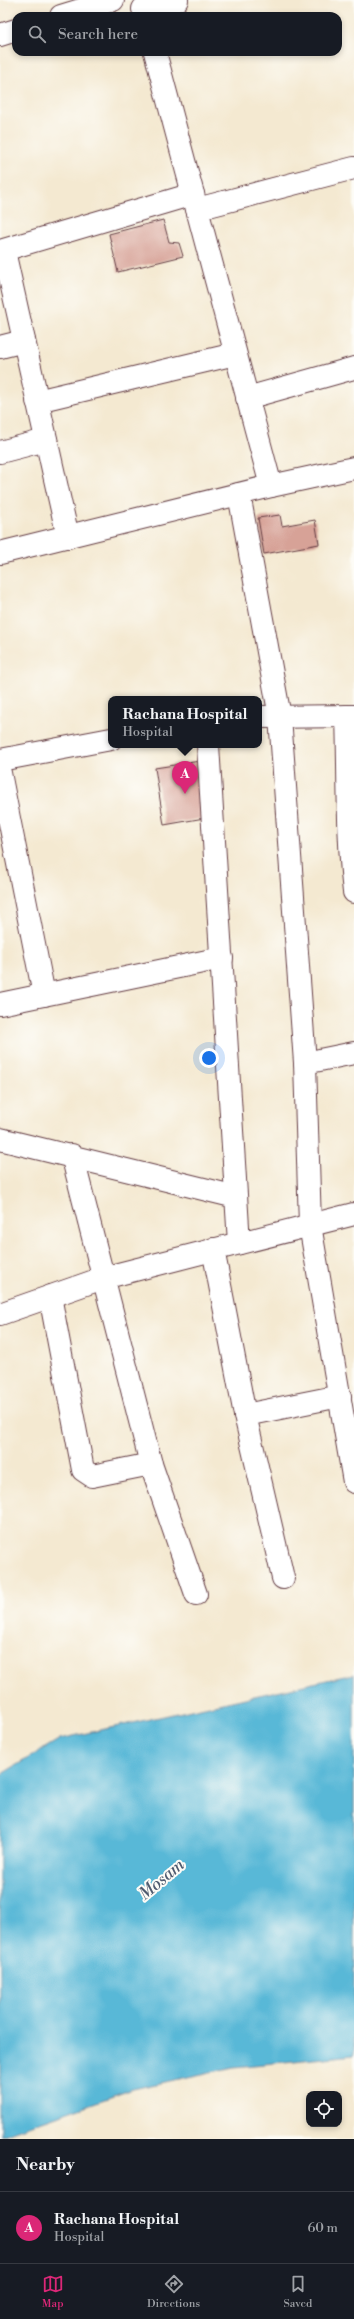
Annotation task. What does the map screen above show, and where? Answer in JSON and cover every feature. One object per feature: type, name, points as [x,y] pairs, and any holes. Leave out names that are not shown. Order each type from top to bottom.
[{"type":"street","points":[[75,12],[113,0]]},
{"type":"street","points":[[143,8],[177,0]]},
{"type":"street","points":[[0,35],[12,31]]},
{"type":"street","points":[[156,56],[271,486]]},
{"type":"street","points":[[68,536],[2,251],[195,202],[354,168]]},
{"type":"street","points":[[0,347],[24,341]]},
{"type":"street","points":[[37,400],[236,354]]},
{"type":"street","points":[[247,398],[354,368]]},
{"type":"street","points":[[0,452],[46,440]]},
{"type":"street","points":[[0,553],[271,486],[354,468]]},
{"type":"street","points":[[239,494],[280,717],[305,1063],[310,1225],[345,1402],[354,1482]]},
{"type":"street","points":[[262,717],[350,716],[349,838],[354,892]]},
{"type":"street","points":[[0,760],[108,740]]},
{"type":"street","points":[[208,748],[239,1243]]},
{"type":"street","points":[[0,773],[8,855],[44,995]]},
{"type":"street","points":[[0,1004],[222,958]]},
{"type":"street","points":[[305,1063],[354,1054]]},
{"type":"street","points":[[0,1139],[72,1155],[236,1197]]},
{"type":"street","points":[[72,1155],[151,1464],[196,1594]]},
{"type":"street","points":[[0,1314],[103,1278],[354,1214]]},
{"type":"street","points":[[213,1249],[245,1414],[283,1578]]},
{"type":"street","points":[[50,1296],[83,1470],[92,1476],[151,1464]]},
{"type":"street","points":[[245,1414],[345,1402]]},
{"type":"water","name":"Mosam","points":[[354,1674],[354,2055],[234,2067],[133,2089],[0,2136],[0,1775],[60,1739]]},
{"type":"building","points":[[163,220],[169,242],[179,243],[183,256],[118,272],[109,234]]},
{"type":"building","points":[[280,515],[282,526],[315,520],[319,544],[264,554],[258,518]]},
{"type":"building","points":[[200,761],[210,817],[164,825],[155,768]]},
{"type":"place","name":"Rachana Hospital","points":[[185,794]]}]
